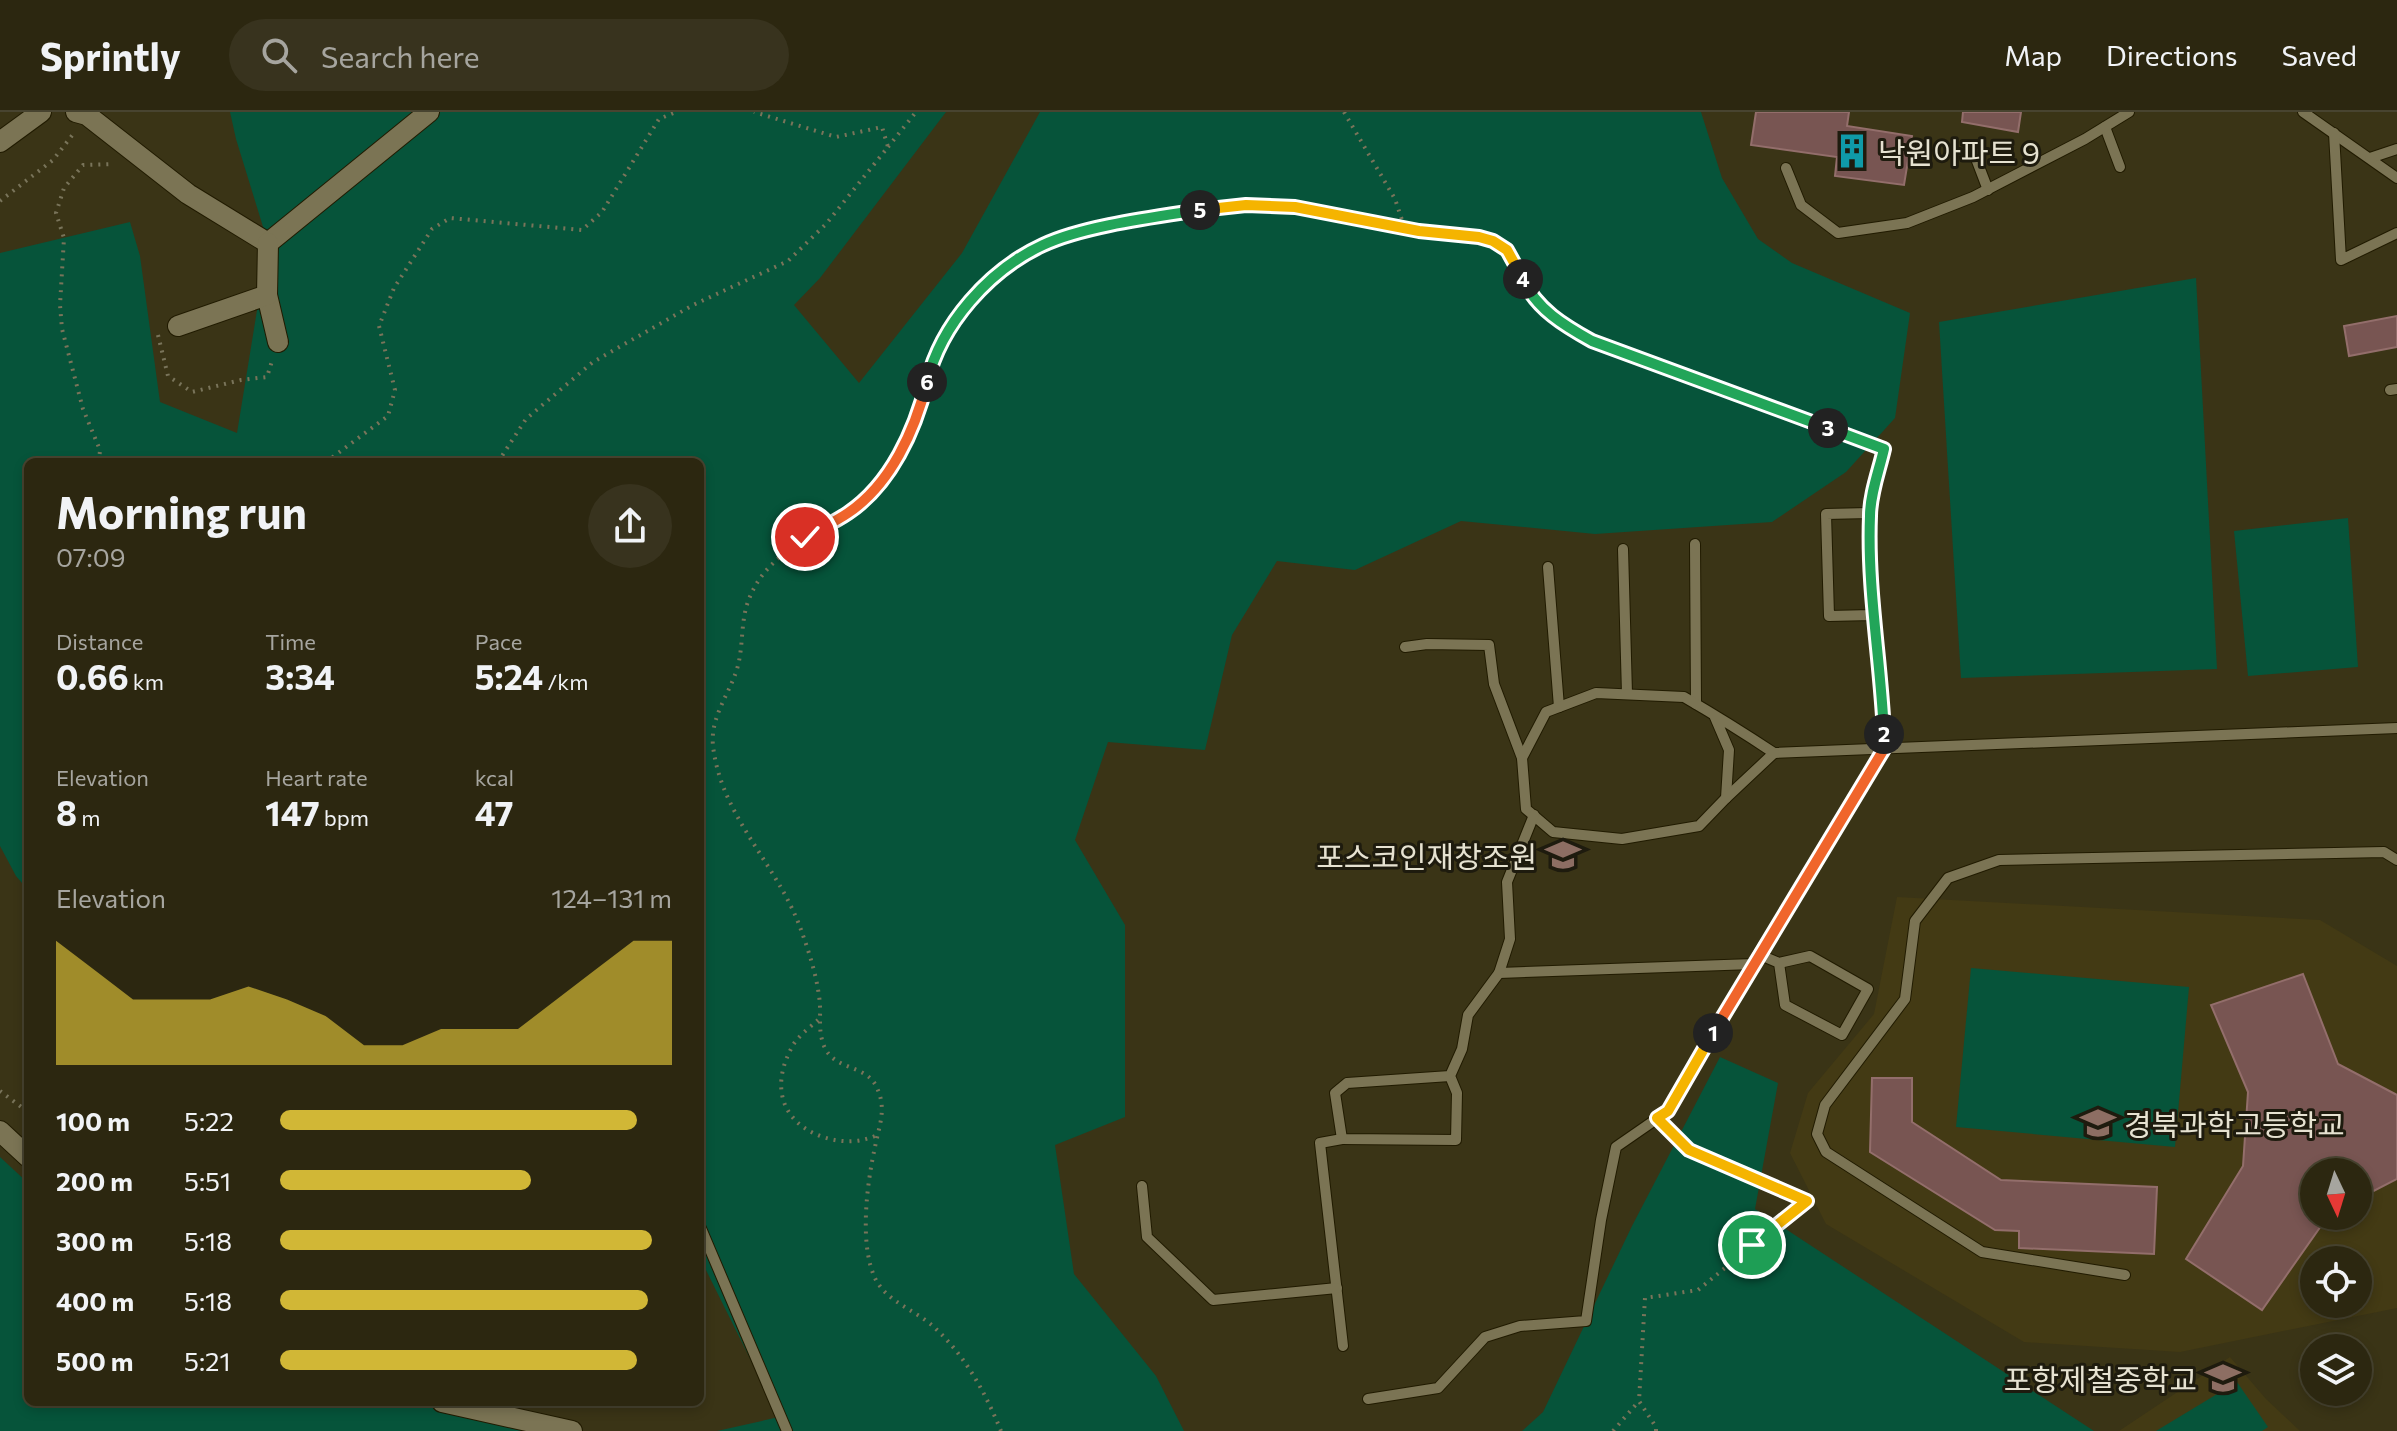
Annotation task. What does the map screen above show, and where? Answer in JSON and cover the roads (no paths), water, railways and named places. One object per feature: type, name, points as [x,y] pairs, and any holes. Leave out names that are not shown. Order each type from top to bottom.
[{"type":"street","points":[[0,142],[41,112]]},
{"type":"street","points":[[278,342],[267,295],[268,243],[429,112]]},
{"type":"street","points":[[82,113],[188,194],[268,243]]},
{"type":"street","points":[[178,326],[267,295]]},
{"type":"street","points":[[0,1131],[24,1153]]},
{"type":"street","points":[[473,1406],[572,1431]]},
{"type":"lane","points":[[1786,168],[1801,205],[1838,233],[1907,223],[1988,190],[2129,112]]},
{"type":"lane","points":[[2303,112],[2397,178]]},
{"type":"lane","points":[[2105,127],[2120,167]]},
{"type":"lane","points":[[2334,133],[2341,260],[2397,233]]},
{"type":"lane","points":[[1972,148],[1988,190]]},
{"type":"lane","points":[[2370,158],[2397,149]]},
{"type":"lane","points":[[1368,1399],[1438,1388],[1485,1337],[1520,1326],[1586,1321],[1616,1147],[1668,1111],[1884,749],[1882,686],[1872,615],[1869,513],[1880,465]]},
{"type":"lane","points":[[1869,513],[1826,514],[1826,535],[1829,616],[1872,615]]},
{"type":"lane","points":[[1695,544],[1696,704]]},
{"type":"lane","points":[[1623,549],[1627,694]]},
{"type":"lane","points":[[1548,567],[1559,707]]},
{"type":"lane","points":[[1405,647],[1427,644],[1489,645],[1494,684],[1522,758],[1526,809],[1553,832],[1622,839],[1699,826],[1774,753]]},
{"type":"lane","points":[[1522,758],[1546,712],[1596,693],[1684,697],[1774,753],[2397,728]]},
{"type":"lane","points":[[1714,715],[1729,750],[1726,798]]},
{"type":"lane","points":[[1343,1346],[1320,1143],[1342,1139],[1456,1140],[1457,1093],[1450,1076],[1462,1049],[1468,1015],[1499,973],[1510,939],[1507,882],[1534,815]]},
{"type":"lane","points":[[2125,1275],[1982,1252],[1826,1152],[1817,1134],[1825,1105],[1905,999],[1915,921],[1948,878],[1999,860],[2384,852],[2397,860]]},
{"type":"lane","points":[[1499,973],[1756,959],[1779,963],[1810,956],[1868,989],[1842,1035],[1785,1005],[1779,963]]},
{"type":"lane","points":[[1342,1139],[1335,1093],[1347,1083],[1450,1076]]},
{"type":"lane","points":[[1142,1186],[1147,1237],[1213,1300],[1337,1288]]},
{"type":"lane","points":[[704,1235],[787,1431]]},
{"type":"place","name":"낙원아파트 9","points":[[1852,151]]},
{"type":"place","name":"포스코인재창조원","points":[[1563,855]]},
{"type":"place","name":"경북과학고등학교","points":[[2098,1123]]},
{"type":"place","name":"포항제철중학교","points":[[2223,1378]]}]
